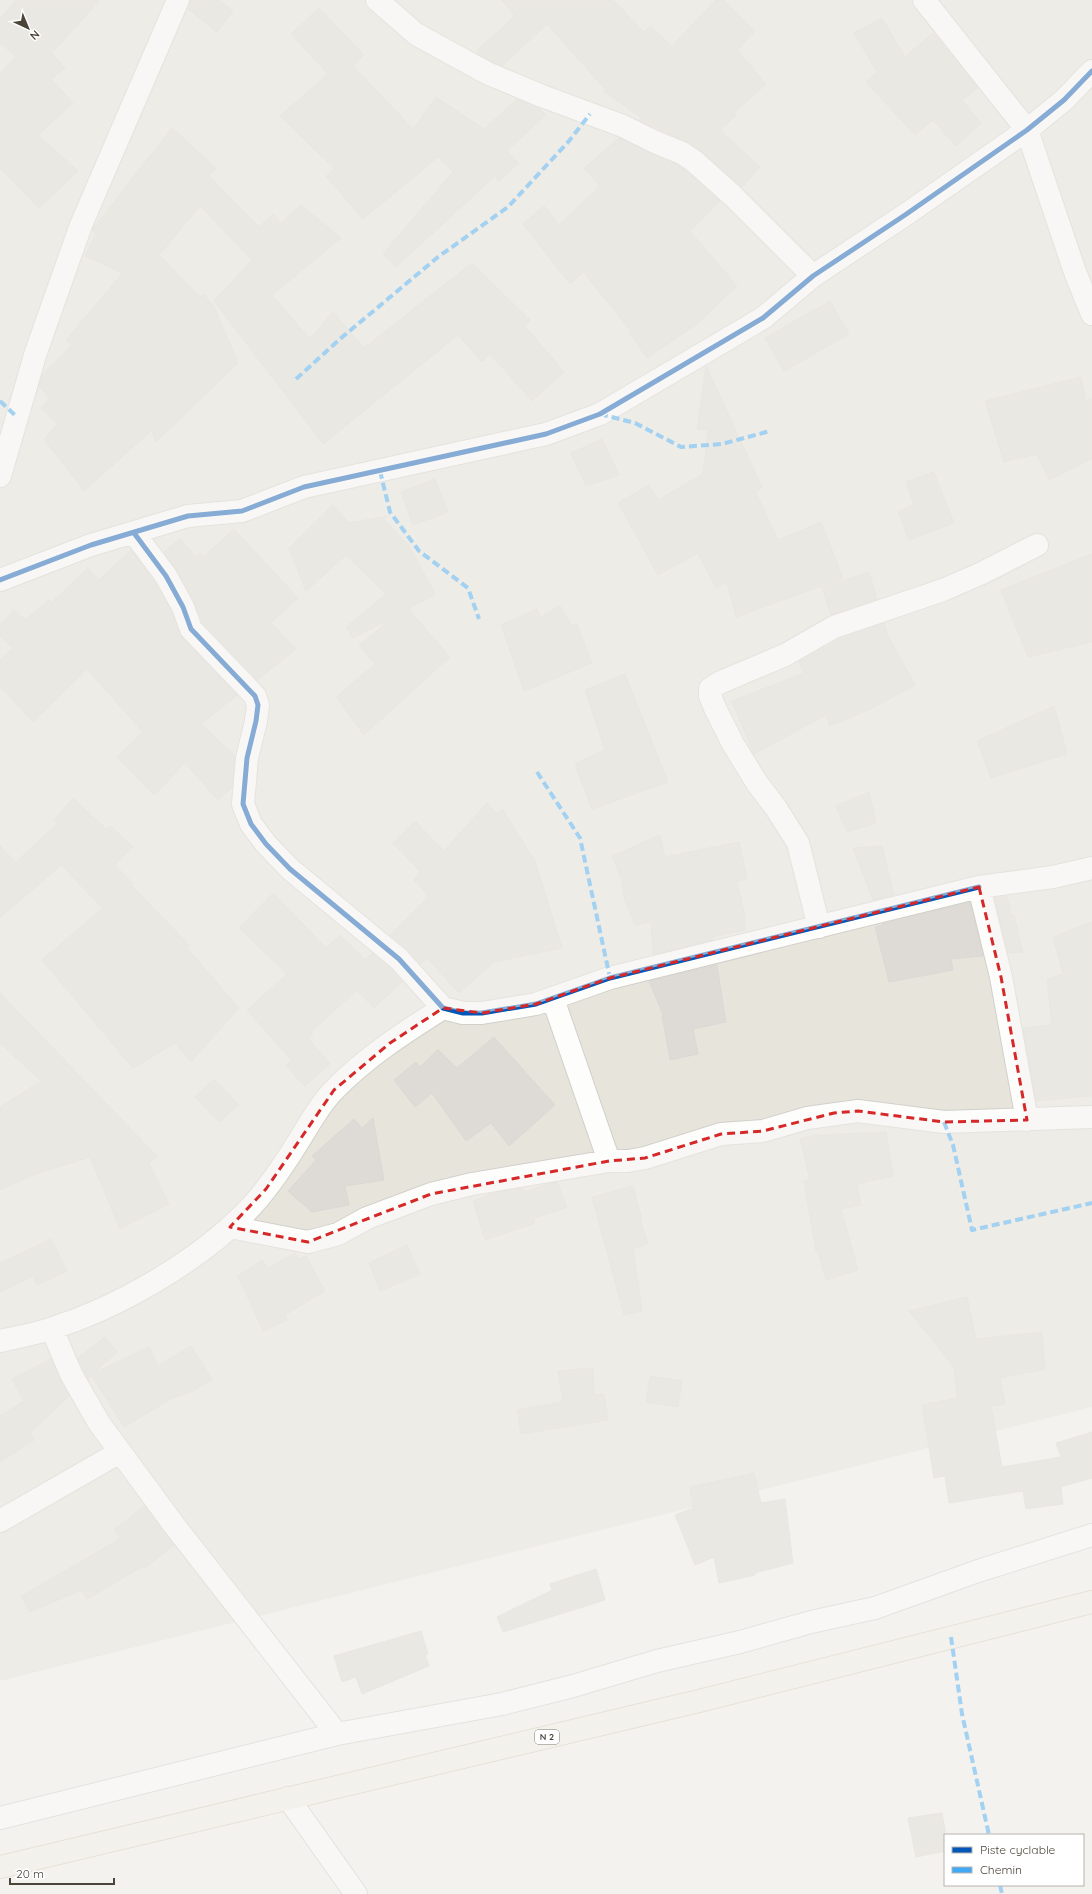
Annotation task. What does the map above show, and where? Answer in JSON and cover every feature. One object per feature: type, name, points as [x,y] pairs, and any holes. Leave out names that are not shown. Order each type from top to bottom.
[{"type":"main road","name":"N 2","points":[[0,1867],[699,1701],[1092,1602]]},
{"type":"street","points":[[0,476],[36,352],[81,225],[178,0]]},
{"type":"street","points":[[377,0],[416,34],[487,72],[542,96],[623,126],[688,157],[733,196],[813,276]]},
{"type":"street","points":[[924,0],[1027,130],[1084,269],[1092,314]]},
{"type":"street","points":[[0,580],[91,545],[188,516],[242,511],[304,487],[546,434],[600,414],[763,318],[813,276],[905,215],[1027,130],[1064,100],[1092,71]]},
{"type":"street","points":[[134,533],[166,576],[183,607],[191,629],[256,696],[258,705],[256,722],[247,758],[243,804],[251,824],[266,844],[290,869],[399,959],[443,1008],[463,1013],[482,1013],[536,1004],[610,978],[980,887],[1053,876],[1092,868]]},
{"type":"street","points":[[819,927],[798,843],[733,744],[715,708],[710,696],[710,689],[719,683],[785,655],[834,627],[943,590],[982,574],[1037,545]]},
{"type":"street","points":[[980,887],[1001,977],[1027,1120]]},
{"type":"street","points":[[553,999],[609,1161]]},
{"type":"street","points":[[0,1341],[52,1329],[76,1320],[145,1289],[230,1227],[246,1212],[266,1189],[334,1090],[390,1043],[443,1008]]},
{"type":"street","points":[[230,1227],[308,1242],[338,1234],[367,1218],[431,1194],[472,1184],[609,1161],[628,1161],[645,1158],[721,1134],[763,1131],[783,1124],[834,1113],[858,1111],[944,1122],[1092,1117]]},
{"type":"street","points":[[52,1329],[76,1383],[99,1423],[174,1525],[337,1734]]},
{"type":"street","points":[[4,1512],[120,1452]]},
{"type":"street","points":[[0,1818],[337,1734],[502,1704],[573,1686],[657,1661],[740,1642],[810,1622],[875,1608],[978,1571],[1092,1535]]},
{"type":"street","points":[[288,1798],[356,1894]]},
{"type":"highlighted area","points":[[979,887],[1001,977],[1027,1120],[944,1122],[858,1111],[834,1113],[763,1131],[721,1134],[645,1158],[609,1161],[431,1194],[308,1242],[230,1227],[266,1189],[334,1090],[390,1043],[443,1008],[482,1013],[536,1004],[610,978]]},
{"type":"shaded area","points":[[0,0],[1092,0],[1092,1407],[0,1681]]},
{"type":"building","points":[[16,0],[100,0],[52,53],[65,68],[51,79],[73,103],[38,135],[78,171],[39,208],[0,168],[0,74],[16,56],[0,43],[0,19]]},
{"type":"building","points":[[190,0],[219,0],[233,11],[217,32],[188,9]]},
{"type":"building","points":[[501,0],[613,0],[644,32],[650,26],[672,46],[716,0],[724,0],[755,31],[737,50],[766,84],[734,113],[736,115],[720,130],[760,167],[742,187],[702,152],[689,143],[639,120],[642,118],[604,91],[605,89],[547,24],[502,66],[479,55],[476,51],[514,17],[514,14]]},
{"type":"building","points":[[319,8],[364,55],[353,66],[413,129],[436,97],[484,129],[517,99],[540,109],[546,115],[507,151],[519,163],[499,181],[495,176],[396,267],[383,254],[453,172],[438,157],[363,219],[326,176],[334,168],[280,116],[328,74],[291,34]]},
{"type":"building","points":[[882,18],[905,57],[933,33],[978,88],[962,100],[981,123],[956,146],[933,120],[915,135],[866,82],[877,72],[854,33]]},
{"type":"building","points":[[172,128],[216,168],[209,176],[259,227],[273,214],[281,223],[301,205],[341,238],[272,295],[310,339],[333,312],[364,348],[472,263],[530,320],[524,325],[564,372],[532,401],[490,354],[482,362],[458,335],[323,444],[214,301],[252,260],[200,206],[159,255],[200,297],[203,294],[214,306],[238,363],[156,442],[152,430],[84,491],[44,439],[57,424],[41,408],[50,398],[39,387],[42,375],[72,345],[66,340],[123,273],[85,256],[96,233],[92,230]]},
{"type":"building","points":[[619,138],[676,164],[720,201],[690,231],[737,286],[697,324],[647,358],[629,332],[631,331],[583,272],[570,284],[523,224],[544,206],[559,225],[600,186],[584,168]]},
{"type":"building","points":[[830,301],[849,334],[784,371],[765,338]]},
{"type":"building","points":[[706,366],[762,487],[756,493],[778,540],[821,522],[843,578],[736,617],[727,582],[716,588],[698,553],[658,575],[618,503],[649,485],[658,500],[703,474],[708,430],[697,429]]},
{"type":"building","points":[[1081,377],[1086,401],[1092,399],[1092,459],[1049,480],[1037,454],[1004,462],[985,401]]},
{"type":"building","points":[[602,439],[619,475],[586,486],[571,453]]},
{"type":"building","points":[[934,472],[954,523],[909,540],[898,511],[914,505],[906,482]]},
{"type":"building","points":[[435,479],[448,512],[413,525],[401,492]]},
{"type":"building","points":[[333,505],[349,523],[388,516],[384,519],[409,546],[435,594],[408,609],[450,657],[364,735],[336,697],[375,664],[359,645],[384,625],[382,623],[353,638],[346,627],[386,594],[346,555],[306,591],[289,548]]},
{"type":"building","points":[[234,529],[298,598],[271,623],[296,649],[257,680],[202,622],[194,601],[177,570],[164,552],[180,539],[196,557],[201,553],[203,557]]},
{"type":"building","points":[[131,550],[155,583],[172,612],[182,637],[237,695],[201,724],[235,756],[232,787],[218,800],[185,763],[154,795],[117,757],[143,732],[87,669],[33,722],[0,686],[0,660],[13,648],[0,636],[0,625],[14,610],[25,620],[49,600],[51,603],[88,568],[99,580]]},
{"type":"building","points":[[1092,554],[1092,642],[1028,657],[1001,590]]},
{"type":"building","points":[[869,572],[877,599],[831,615],[822,587]]},
{"type":"building","points":[[560,606],[572,626],[577,624],[592,663],[524,691],[501,625],[537,609],[541,617]]},
{"type":"building","points":[[884,623],[888,636],[915,685],[870,709],[830,726],[826,715],[754,754],[732,701],[804,673],[799,662],[839,640],[839,638]]},
{"type":"building","points":[[625,674],[668,782],[592,809],[575,764],[605,750],[585,690]]},
{"type":"building","points":[[1054,706],[1067,754],[991,778],[977,741]]},
{"type":"building","points":[[869,792],[876,823],[847,832],[836,806]]},
{"type":"building","points":[[73,798],[107,830],[110,826],[133,847],[115,865],[133,883],[131,885],[189,945],[187,948],[239,1008],[191,1062],[175,1043],[133,1068],[42,960],[103,908],[61,865],[0,918],[0,846],[16,862],[57,824],[54,821]]},
{"type":"building","points":[[487,803],[497,813],[503,810],[535,861],[562,948],[494,962],[459,993],[427,958],[421,964],[407,949],[390,935],[429,896],[414,880],[421,872],[393,843],[415,821],[444,851]]},
{"type":"building","points":[[660,835],[665,857],[739,842],[747,879],[737,881],[745,917],[745,930],[712,937],[713,940],[653,955],[651,922],[635,925],[624,898],[622,880],[612,856]]},
{"type":"building","points":[[882,846],[894,895],[873,900],[853,848]]},
{"type":"building","points":[[273,893],[326,948],[340,935],[365,960],[372,953],[390,968],[402,982],[374,1008],[357,990],[311,1032],[313,1035],[308,1038],[330,1064],[305,1086],[286,1066],[292,1061],[247,1010],[287,974],[239,928]]},
{"type":"building","points":[[1007,896],[1011,916],[1014,915],[1023,952],[1008,953],[994,898]]},
{"type":"building","points":[[970,902],[983,956],[951,959],[953,970],[889,982],[875,927]]},
{"type":"building","points":[[1092,922],[1092,1096],[1036,1101],[1023,1028],[1052,1025],[1047,979],[1063,974],[1053,937]]},
{"type":"building","points":[[717,965],[726,1022],[693,1029],[698,1054],[670,1060],[663,1015],[649,981]]},
{"type":"building","points":[[0,993],[157,1156],[149,1163],[169,1204],[120,1229],[90,1157],[30,1176],[0,1190],[0,1107],[41,1081],[0,1043]]},
{"type":"building","points":[[494,1037],[555,1105],[509,1146],[491,1123],[466,1141],[432,1093],[415,1107],[394,1080],[416,1062],[420,1067],[438,1049],[457,1068]]},
{"type":"building","points":[[214,1079],[239,1105],[219,1122],[195,1097]]},
{"type":"building","points":[[373,1118],[384,1180],[345,1186],[349,1205],[312,1212],[288,1191],[316,1160],[312,1156],[354,1119],[362,1128]]},
{"type":"building","points":[[886,1132],[893,1176],[857,1184],[861,1205],[841,1209],[858,1270],[826,1280],[818,1252],[816,1252],[804,1181],[810,1180],[800,1139],[817,1135]]},
{"type":"building","points":[[557,1182],[567,1207],[533,1219],[535,1223],[485,1240],[473,1201],[497,1192],[523,1188],[525,1192],[543,1185]]},
{"type":"building","points":[[633,1186],[642,1219],[640,1220],[648,1243],[633,1249],[642,1311],[624,1315],[592,1197]]},
{"type":"building","points":[[51,1239],[67,1271],[37,1285],[33,1276],[0,1292],[0,1263]]},
{"type":"building","points":[[407,1245],[420,1274],[380,1291],[369,1263]]},
{"type":"building","points":[[295,1253],[298,1259],[306,1256],[325,1291],[285,1315],[287,1320],[263,1331],[238,1276],[262,1260],[268,1268]]},
{"type":"building","points":[[967,1297],[976,1339],[1042,1332],[1045,1369],[1000,1378],[1005,1404],[991,1406],[1002,1467],[1061,1457],[1056,1443],[1092,1432],[1092,1478],[1061,1487],[1063,1504],[1026,1509],[1023,1491],[949,1503],[945,1476],[934,1478],[922,1405],[957,1398],[954,1367],[909,1311]]},
{"type":"building","points":[[105,1337],[117,1352],[94,1373],[149,1347],[158,1366],[191,1346],[212,1379],[192,1392],[172,1398],[124,1427],[92,1376],[88,1379],[78,1358]]},
{"type":"building","points":[[51,1359],[69,1396],[30,1433],[34,1440],[0,1462],[0,1416],[24,1401],[12,1379]]},
{"type":"building","points":[[593,1368],[594,1395],[604,1394],[608,1420],[521,1434],[517,1410],[563,1402],[558,1371]]},
{"type":"building","points":[[650,1376],[682,1381],[678,1407],[646,1402]]},
{"type":"building","points":[[754,1473],[761,1503],[785,1499],[793,1563],[755,1573],[755,1575],[719,1583],[714,1557],[695,1565],[675,1515],[693,1508],[690,1487]]},
{"type":"building","points":[[144,1506],[174,1545],[145,1568],[143,1566],[87,1599],[82,1590],[29,1612],[22,1596],[121,1538],[114,1530]]},
{"type":"building","points":[[596,1569],[605,1600],[503,1632],[497,1617],[552,1590],[550,1584]]},
{"type":"building","points":[[421,1631],[428,1654],[425,1655],[429,1666],[362,1694],[356,1677],[342,1682],[334,1656]]},
{"type":"building","points":[[942,1813],[945,1829],[944,1851],[916,1857],[908,1818]]},
{"type":"marked path","points":[[296,379],[340,339],[438,257],[508,207],[569,141],[590,114]]},
{"type":"marked path","points":[[0,401],[17,417]]},
{"type":"marked path","points":[[600,414],[635,423],[681,447],[722,444],[770,431]]},
{"type":"marked path","points":[[380,471],[390,512],[419,551],[468,588],[479,619]]},
{"type":"marked path","points":[[537,772],[580,838],[610,978]]},
{"type":"marked path","points":[[944,1122],[953,1145],[972,1230],[1092,1203]]},
{"type":"marked path","points":[[951,1637],[962,1714],[989,1834]]},
{"type":"marked path","points":[[1000,1886],[1002,1894]]},
{"type":"cycle path","points":[[0,580],[91,545],[188,516],[242,511],[304,487],[546,434],[600,414],[763,318],[813,276],[905,215],[1027,130],[1064,100],[1092,71]]},
{"type":"cycle path","points":[[134,533],[166,576],[183,607],[191,629],[255,696],[258,705],[256,721],[247,758],[243,804],[251,824],[266,844],[290,869],[399,959],[443,1008],[463,1013],[482,1013],[536,1004],[610,978],[979,887]]}]
